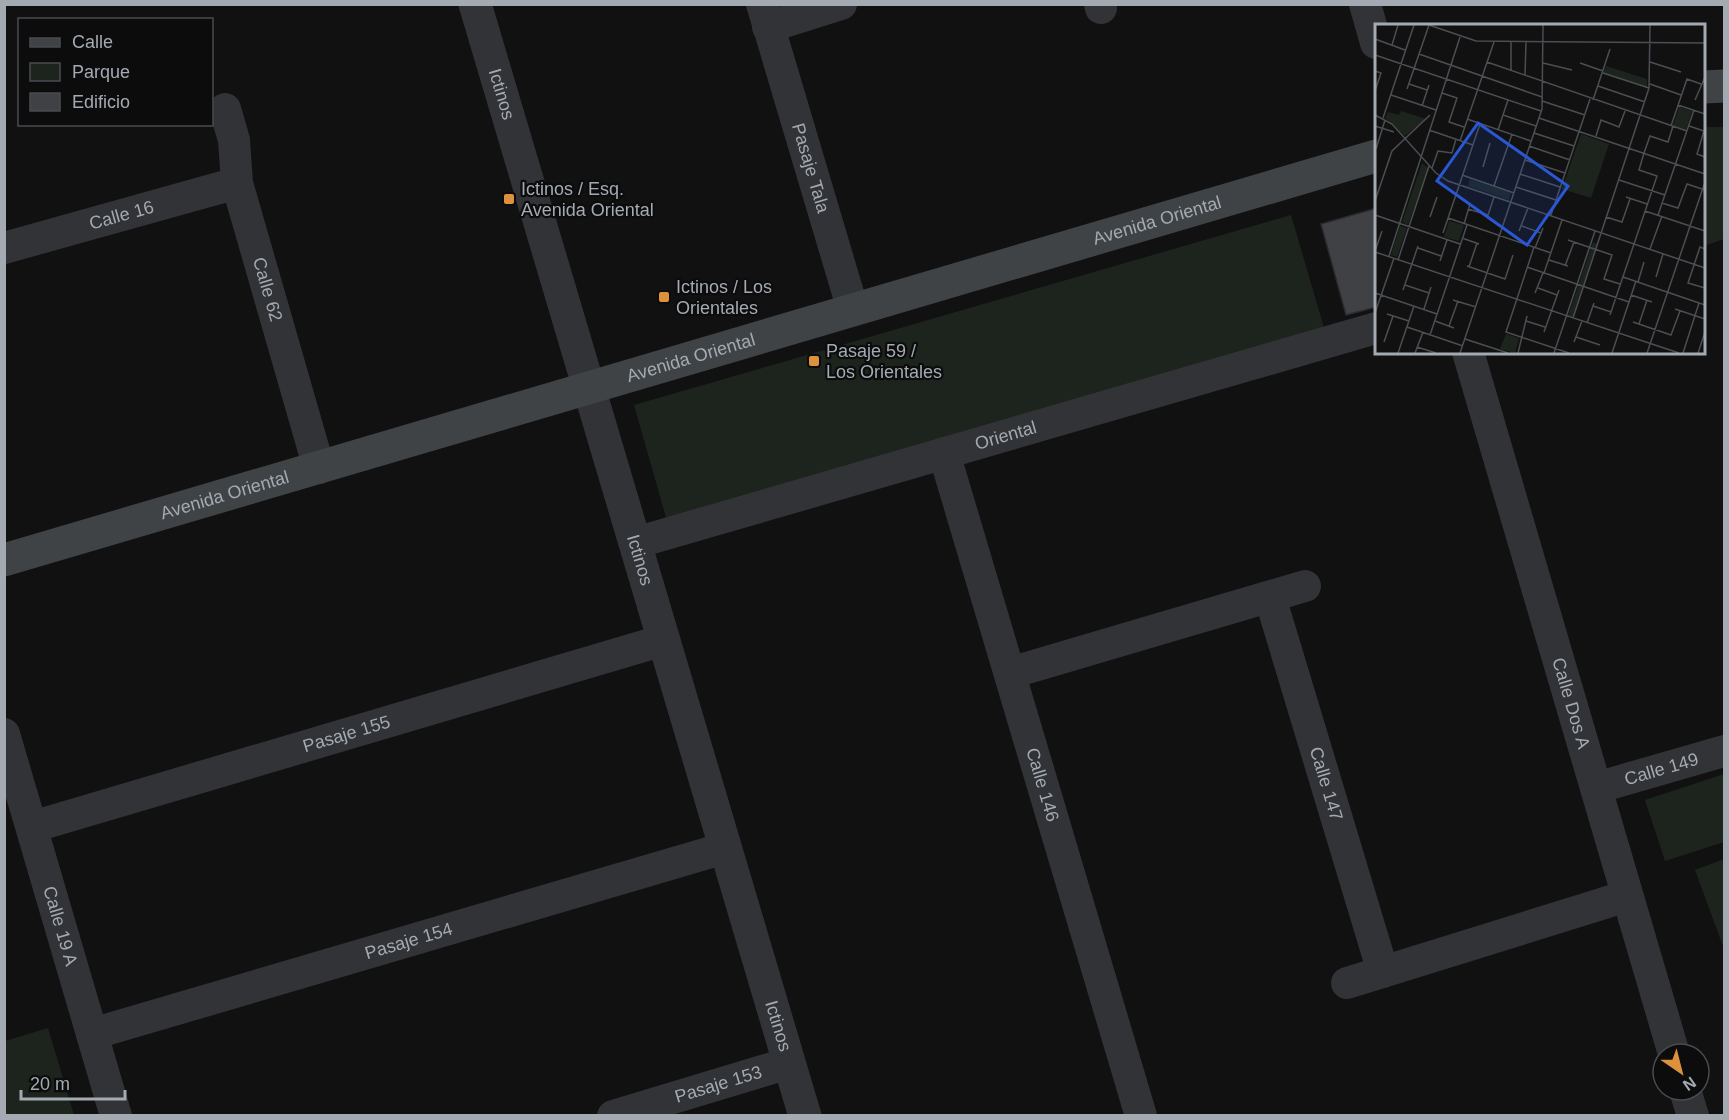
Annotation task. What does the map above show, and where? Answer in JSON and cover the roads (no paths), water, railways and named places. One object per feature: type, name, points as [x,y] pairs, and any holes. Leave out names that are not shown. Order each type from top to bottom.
[{"type":"main road","points":[[1705,87],[1725,86]]},
{"type":"main road","name":"Avenida Oriental","points":[[4,560],[1375,157]]},
{"type":"street","name":"Ictinos","points":[[475,4],[805,1116]]},
{"type":"street","name":"Pasaje Tala","points":[[841,4],[765,16],[854,310]]},
{"type":"street","points":[[1365,4],[1375,36]]},
{"type":"street","name":"Calle 62","points":[[225,108],[234,140],[237,183],[318,468]]},
{"type":"street","name":"Calle 16","points":[[4,248],[237,183]]},
{"type":"street","name":"Oriental","points":[[635,543],[1375,329]]},
{"type":"street","name":"Calle Dos A","points":[[1469,354],[1670,1042]]},
{"type":"street","name":"Calle 146","points":[[944,453],[1141,1116]]},
{"type":"street","points":[[1010,673],[1305,586]]},
{"type":"street","name":"Calle 147","points":[[1270,597],[1383,972]]},
{"type":"street","name":"Pasaje 155","points":[[32,827],[664,640]]},
{"type":"street","name":"Calle 19 A","points":[[4,734],[116,1116]]},
{"type":"street","name":"Calle 149","points":[[1596,788],[1725,751]]},
{"type":"street","name":"Pasaje 154","points":[[92,1034],[725,848]]},
{"type":"street","points":[[1347,983],[1627,896]]},
{"type":"street","name":"Pasaje 153","points":[[613,1116],[789,1063]]},
{"type":"place","name":"Ictinos / Esq. Avenida Oriental","points":[[509,199]]},
{"type":"place","name":"Ictinos / Los Orientales","points":[[664,297]]},
{"type":"place","name":"Pasaje 59 / Los Orientales","points":[[814,361]]}]
